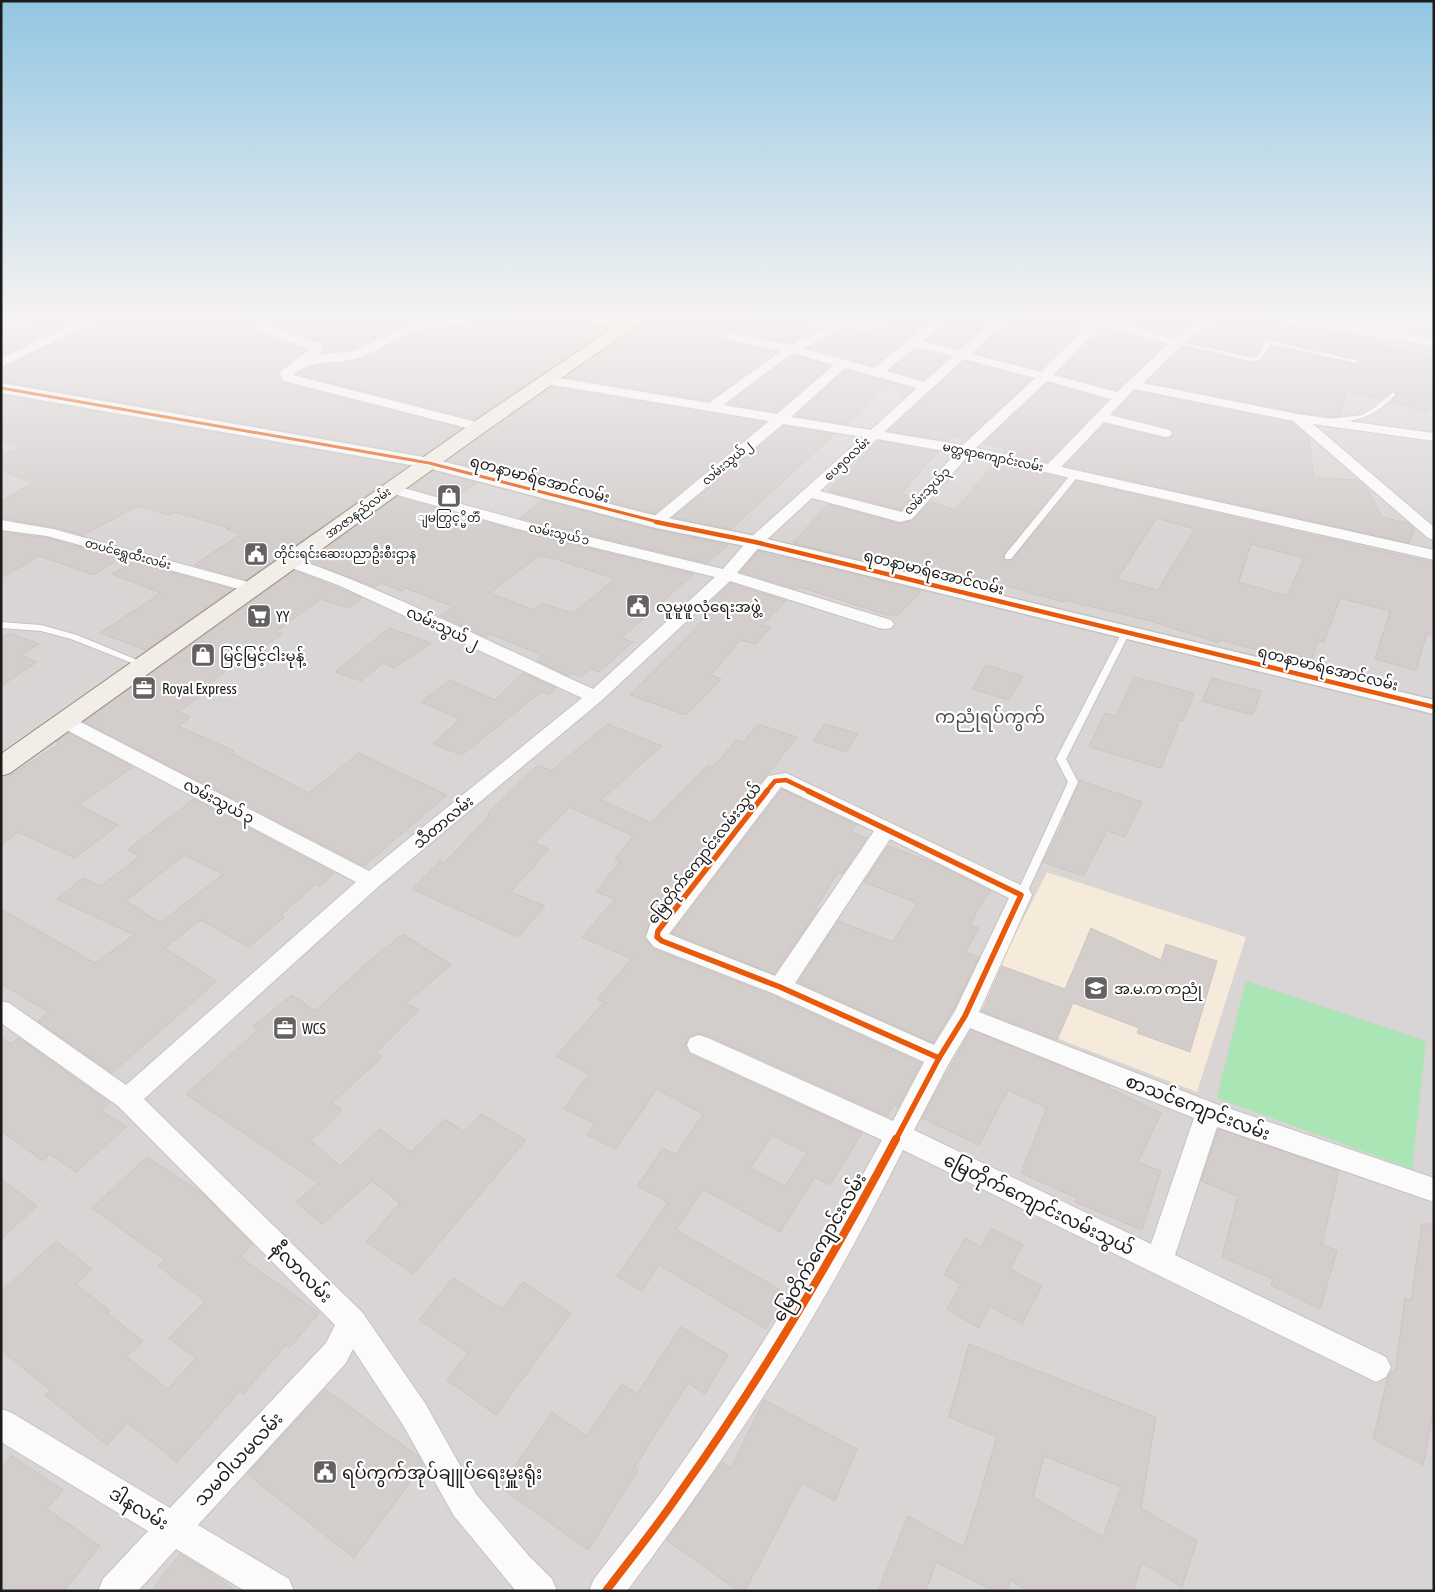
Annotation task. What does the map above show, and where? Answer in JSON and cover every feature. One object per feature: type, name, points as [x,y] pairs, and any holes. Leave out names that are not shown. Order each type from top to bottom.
[{"type":"main road","name":"အာဇာနည်လမ်း","points":[[1,767],[534,389]]},
{"type":"street","points":[[332,389],[479,428]]},
{"type":"street","name":"မတ္တရာကျောင်းလမ်း","points":[[601,389],[872,436],[966,450],[1434,555]]},
{"type":"street","points":[[711,408],[736,389]]},
{"type":"street","name":"လမ်းသွယ်၂","points":[[656,522],[814,389]]},
{"type":"street","name":"ပေ၅၀လမ်း","points":[[755,542],[925,389]]},
{"type":"street","name":"လမ်းသွယ်၃","points":[[811,493],[904,518],[966,450],[1031,389]]},
{"type":"street","points":[[1091,389],[1120,397]]},
{"type":"street","points":[[1051,469],[1128,389]]},
{"type":"street","points":[[1154,389],[1297,418],[1434,437]]},
{"type":"street","name":"ရတနာမာရ်အောင်လမ်း","points":[[3,390],[429,463],[656,522],[755,542],[1434,707]]},
{"type":"street","points":[[1101,417],[1166,433]]},
{"type":"street","points":[[1297,418],[1434,535]]},
{"type":"street","name":"လမ်းသွယ် ၁","points":[[392,489],[523,526],[727,575],[885,624]]},
{"type":"street","name":"တပင်ရွှေထီးလမ်း","points":[[1,525],[48,532],[254,588]]},
{"type":"street","name":"သီတာလမ်း","points":[[127,1099],[371,881],[595,697],[727,575],[755,542]]},
{"type":"street","name":"လမ်းသွယ် ၂","points":[[290,562],[344,582],[595,697]]},
{"type":"street","name":"လမ်းသွယ် ၃","points":[[66,722],[371,881]]},
{"type":"street","name":"မြေတိုက်ကျောင်းလမ်းသွယ်","points":[[939,1058],[780,986],[662,941],[656,937],[658,931],[780,779],[786,780],[1021,895]]},
{"type":"street","points":[[780,986],[886,829]]},
{"type":"street","name":"မြေတိုက်ကျောင်းလမ်း","points":[[606,1591],[682,1492],[781,1342],[845,1235],[939,1058],[965,1016],[1021,895]]},
{"type":"street","name":"နီလာလမ်း","points":[[1,1010],[127,1099],[352,1322],[414,1414],[464,1505],[517,1568],[540,1591]]},
{"type":"street","name":"စာသင်ကျောင်းလမ်း","points":[[965,1016],[1209,1113],[1434,1190]]},
{"type":"street","name":"မြေတိုက်ကျောင်းလမ်းသွယ်","points":[[699,1045],[898,1135],[1376,1367]]},
{"type":"street","points":[[1159,1262],[1209,1113]]},
{"type":"street","name":"သမဝါယမလမ်း","points":[[115,1591],[336,1352],[352,1322]]},
{"type":"street","name":"ဒါနလမ်း","points":[[1,1424],[277,1591]]},
{"type":"lane","points":[[1324,421],[1364,418],[1381,407],[1393,394]]},
{"type":"lane","points":[[1008,557],[1075,474]]},
{"type":"lane","points":[[1,624],[41,628],[74,637],[145,665]]},
{"type":"lane","points":[[1021,895],[1073,782],[1061,759],[1126,632]]},
{"type":"shaded area","points":[[1,389],[1434,389],[1434,1591],[1,1591]]},
{"type":"shaded area","points":[[1177,389],[1434,389],[1434,434]]},
{"type":"shaded area","points":[[1434,481],[1434,992],[1246,937],[867,811],[998,601],[1261,655],[1300,530],[1425,556]]},
{"type":"shaded area","points":[[1047,872],[1246,937],[1197,1092],[978,1008]]},
{"type":"green space","points":[[1246,981],[1426,1041],[1412,1169],[1217,1098]]},
{"type":"building","points":[[48,389],[309,389],[461,428],[423,455]]},
{"type":"building","points":[[357,389],[518,389],[474,419]]},
{"type":"building","points":[[549,389],[566,389],[765,422],[655,513],[556,488],[559,486],[499,467],[492,472],[448,461]]},
{"type":"building","points":[[639,389],[725,389],[709,401]]},
{"type":"building","points":[[748,389],[803,389],[776,412],[728,404]]},
{"type":"building","points":[[825,389],[884,389],[847,424],[795,416]]},
{"type":"building","points":[[895,389],[913,389],[903,398]]},
{"type":"building","points":[[933,389],[1020,389],[967,439],[955,436],[948,441],[888,431]]},
{"type":"building","points":[[1041,389],[1070,389],[1107,400],[1047,462],[1003,452],[1005,449],[984,443]]},
{"type":"building","points":[[1183,389],[1434,389],[1434,398],[1427,411],[1391,402],[1398,394],[1393,390],[1381,399],[1346,392],[1340,416],[1331,417]]},
{"type":"building","points":[[1135,391],[1292,423],[1309,437],[1314,478],[1358,480],[1367,488],[1382,517],[1408,523],[1414,529],[1409,543],[1065,466],[1105,424],[1165,439],[1172,437],[1174,432],[1170,428],[1114,414]]},
{"type":"building","points":[[1,395],[407,466],[246,580],[194,565],[241,534],[226,529],[229,528],[175,512],[170,515],[138,506],[83,535],[53,527],[1,518],[1,501],[33,483],[1,470],[1,456],[21,447],[1,439],[1,418],[16,410],[1,407]]},
{"type":"building","points":[[784,426],[835,434],[731,529],[673,517]]},
{"type":"building","points":[[878,441],[938,452],[907,486],[902,494],[913,497],[901,510],[828,491]]},
{"type":"building","points":[[994,463],[1065,479],[1004,554],[1005,561],[1012,560],[1076,481],[1434,563],[1434,635],[1427,633],[1416,670],[1375,659],[1390,611],[1340,598],[1324,642],[1318,640],[1311,664],[1220,640],[1219,643],[1151,621],[1064,600],[1063,602],[968,575],[963,582],[935,575],[933,577],[793,543],[828,504],[900,524],[913,520],[930,502],[956,510]],"holes":[[[1157,518],[1195,529],[1158,590],[1117,579]],[[1251,544],[1304,558],[1287,596],[1239,582]]]},
{"type":"building","points":[[433,471],[477,483],[452,500],[410,488]]},
{"type":"building","points":[[397,497],[518,531],[694,574],[621,638],[633,642],[599,672],[590,669],[580,677],[571,673],[568,676],[536,660],[542,655],[490,634],[486,637],[441,616],[454,607],[406,588],[402,591],[381,583],[375,587],[308,562]],"holes":[[[540,555],[615,579],[573,613],[541,603],[534,610],[490,593]]]},
{"type":"building","points":[[542,500],[656,530],[728,545],[707,563],[520,518]]},
{"type":"building","points":[[1,532],[47,538],[120,558],[94,575],[39,556],[1,578]]},
{"type":"building","points":[[758,551],[780,558],[781,556],[921,591],[898,615],[892,614],[890,616],[800,587],[797,589],[740,572]]},
{"type":"building","points":[[133,562],[232,589],[146,650],[100,633],[161,593],[112,574]]},
{"type":"building","points":[[295,571],[362,598],[348,608],[320,599],[276,632],[282,634],[260,649],[256,647],[202,690],[206,692],[178,712],[190,717],[178,726],[234,751],[231,753],[309,793],[359,753],[447,795],[364,866],[84,722]]},
{"type":"building","points":[[730,583],[786,601],[762,625],[771,627],[756,644],[740,640],[711,675],[721,679],[686,715],[630,695],[718,606],[713,600]]},
{"type":"building","points":[[389,628],[431,643],[394,668],[383,663],[361,681],[335,672]]},
{"type":"building","points":[[10,633],[39,644],[21,655],[37,662],[1,686],[1,639]]},
{"type":"building","points":[[986,665],[1023,676],[1009,700],[972,689]]},
{"type":"building","points":[[523,673],[556,688],[549,695],[541,692],[462,755],[433,744],[460,719],[421,702],[450,680],[495,700]]},
{"type":"building","points":[[1134,677],[1194,693],[1183,721],[1180,720],[1161,768],[1089,747],[1105,713],[1116,716]]},
{"type":"building","points":[[1212,678],[1261,691],[1253,715],[1202,701]]},
{"type":"building","points":[[608,724],[662,746],[601,800],[651,823],[708,765],[712,767],[717,763],[736,740],[743,742],[758,724],[797,737],[649,924],[645,938],[653,949],[771,995],[921,1063],[898,1107],[894,1104],[887,1116],[709,1036],[698,1033],[688,1037],[685,1046],[689,1054],[862,1133],[830,1185],[815,1177],[780,1232],[703,1189],[676,1230],[787,1294],[766,1329],[659,1265],[642,1291],[617,1276],[668,1202],[637,1186],[663,1148],[676,1155],[703,1114],[657,1089],[616,1149],[587,1135],[595,1123],[564,1109],[589,1074],[556,1056],[604,1002],[597,999],[632,959],[582,937],[615,899],[596,892],[620,861],[615,859],[633,836],[570,807],[535,843],[549,849],[511,892],[545,906],[518,937],[412,889],[440,861],[444,863],[490,815],[487,814],[533,769],[539,765],[551,771]],"holes":[[[772,1135],[807,1153],[785,1186],[751,1168]]]},
{"type":"building","points":[[825,724],[858,734],[846,752],[813,741]]},
{"type":"building","points":[[69,733],[133,767],[79,805],[118,825],[75,858],[18,832],[1,845],[1,781],[60,744],[56,742]]},
{"type":"building","points":[[1079,780],[1142,802],[1125,837],[1107,831],[1083,876],[1043,862],[1066,817],[1064,816]]},
{"type":"building","points":[[782,789],[856,825],[851,832],[867,838],[842,874],[838,872],[815,909],[818,910],[774,974],[672,933]]},
{"type":"building","points":[[194,799],[334,873],[320,886],[316,884],[281,915],[284,917],[249,947],[201,920],[164,948],[217,981],[112,1073],[38,1021],[49,1012],[1,984],[1,909],[95,963],[134,935],[57,899],[83,878],[101,886],[140,856],[127,850]],"holes":[[[184,855],[223,874],[160,923],[126,901]]]},
{"type":"building","points":[[888,846],[936,864],[991,891],[983,900],[970,925],[979,928],[965,952],[979,957],[953,1010],[933,1043],[798,982],[838,921],[893,942],[917,903],[864,882]]},
{"type":"building","points":[[1091,928],[1161,960],[1166,944],[1217,961],[1190,1052],[1137,1033],[1139,1028],[1073,1003],[1057,1040],[982,1011],[1002,966],[1065,989]]},
{"type":"building","points":[[403,934],[451,965],[406,1003],[419,1010],[376,1053],[382,1057],[332,1103],[342,1110],[311,1141],[340,1166],[380,1129],[411,1152],[445,1119],[464,1132],[481,1114],[526,1140],[413,1274],[366,1242],[400,1203],[372,1181],[322,1224],[296,1202],[318,1183],[186,1094],[258,1030],[253,1026],[292,995],[315,1011],[367,963]]},
{"type":"building","points":[[971,1030],[1110,1086],[1109,1088],[1161,1113],[1138,1162],[1161,1171],[1142,1230],[1075,1202],[1077,1198],[1021,1173],[1047,1108],[1008,1090],[979,1145],[922,1118]]},
{"type":"building","points":[[1,1037],[11,1044],[19,1038],[110,1103],[101,1110],[126,1127],[76,1172],[50,1154],[43,1161],[1,1131]]},
{"type":"building","points":[[1218,1129],[1339,1171],[1322,1244],[1337,1251],[1320,1309],[1271,1285],[1273,1279],[1222,1257],[1238,1196],[1201,1181]]},
{"type":"building","points":[[147,1157],[203,1194],[252,1244],[240,1257],[319,1313],[289,1348],[286,1345],[243,1394],[240,1391],[177,1462],[128,1423],[107,1445],[45,1395],[50,1390],[1,1350],[1,1292],[56,1241],[92,1269],[76,1284],[110,1311],[107,1313],[143,1341],[127,1357],[168,1389],[196,1358],[169,1338],[205,1301],[158,1266],[165,1260],[92,1208]]},
{"type":"building","points":[[1,1179],[37,1206],[1,1239]]},
{"type":"building","points":[[1422,1224],[1434,1224],[1434,1410],[1423,1465],[1373,1439],[1388,1377],[1391,1371],[1395,1373],[1405,1298],[1411,1300]]},
{"type":"building","points":[[991,1228],[1023,1245],[1010,1269],[1042,1286],[1022,1324],[990,1306],[979,1328],[947,1309],[961,1284],[944,1275],[965,1238],[981,1247]]},
{"type":"building","points":[[453,1278],[502,1309],[523,1282],[571,1313],[496,1415],[447,1380],[468,1353],[419,1320]]},
{"type":"building","points":[[681,1327],[728,1355],[705,1394],[688,1383],[634,1468],[638,1470],[588,1550],[500,1487],[552,1412],[587,1436],[622,1384],[637,1394]]},
{"type":"building","points":[[969,1344],[1156,1417],[1141,1508],[1197,1541],[1182,1587],[1142,1563],[1133,1591],[1028,1591],[1010,1580],[1007,1591],[994,1591],[936,1562],[926,1591],[878,1591],[908,1516],[964,1547],[997,1437],[949,1417]],"holes":[[[1044,1456],[1121,1487],[1103,1537],[1033,1497]]]},
{"type":"building","points":[[325,1389],[419,1457],[423,1465],[354,1558],[247,1474]]},
{"type":"building","points":[[764,1400],[857,1449],[835,1501],[802,1483],[745,1591],[739,1591],[666,1540],[722,1462],[731,1468]]},
{"type":"building","points":[[12,1456],[63,1490],[47,1509],[100,1546],[64,1591],[1,1591],[1,1469]]},
{"type":"building","points":[[180,1554],[211,1573],[236,1591],[151,1591]]},
{"type":"cycle path","points":[[8,389],[429,463],[656,522],[755,542],[1434,707]]},
{"type":"cycle path","points":[[606,1591],[681,1492],[781,1342],[845,1235],[939,1058],[965,1016],[1021,895],[786,780],[775,781],[658,931],[657,937],[662,941],[780,987],[939,1058]]},
{"type":"place","name":"ျမတ္ပြင့္မိတၱဴ","points":[[449,496]]},
{"type":"place","name":"တိုင်းရင်းဆေးပညာဦးစီးဌာန","points":[[256,554]]},
{"type":"place","name":"လူမူဖူလုံရေးအဖွဲ့","points":[[638,606]]},
{"type":"place","name":"YY","points":[[259,616]]},
{"type":"place","name":"မြင့်မြင့်ငါးမုန့်","points":[[203,655]]},
{"type":"place","name":"Royal Express","points":[[144,688]]},
{"type":"place","name":"အ.မ.က ကညုံ","points":[[1096,988]]},
{"type":"place","name":"WCS","points":[[285,1028]]},
{"type":"place","name":"ရပ်ကွက်အုပ်ချူပ်ရေးမှူးရုံး","points":[[325,1472]]},
{"type":"district","name":"ကညုံရပ်ကွက်","points":[[990,716]]}]
